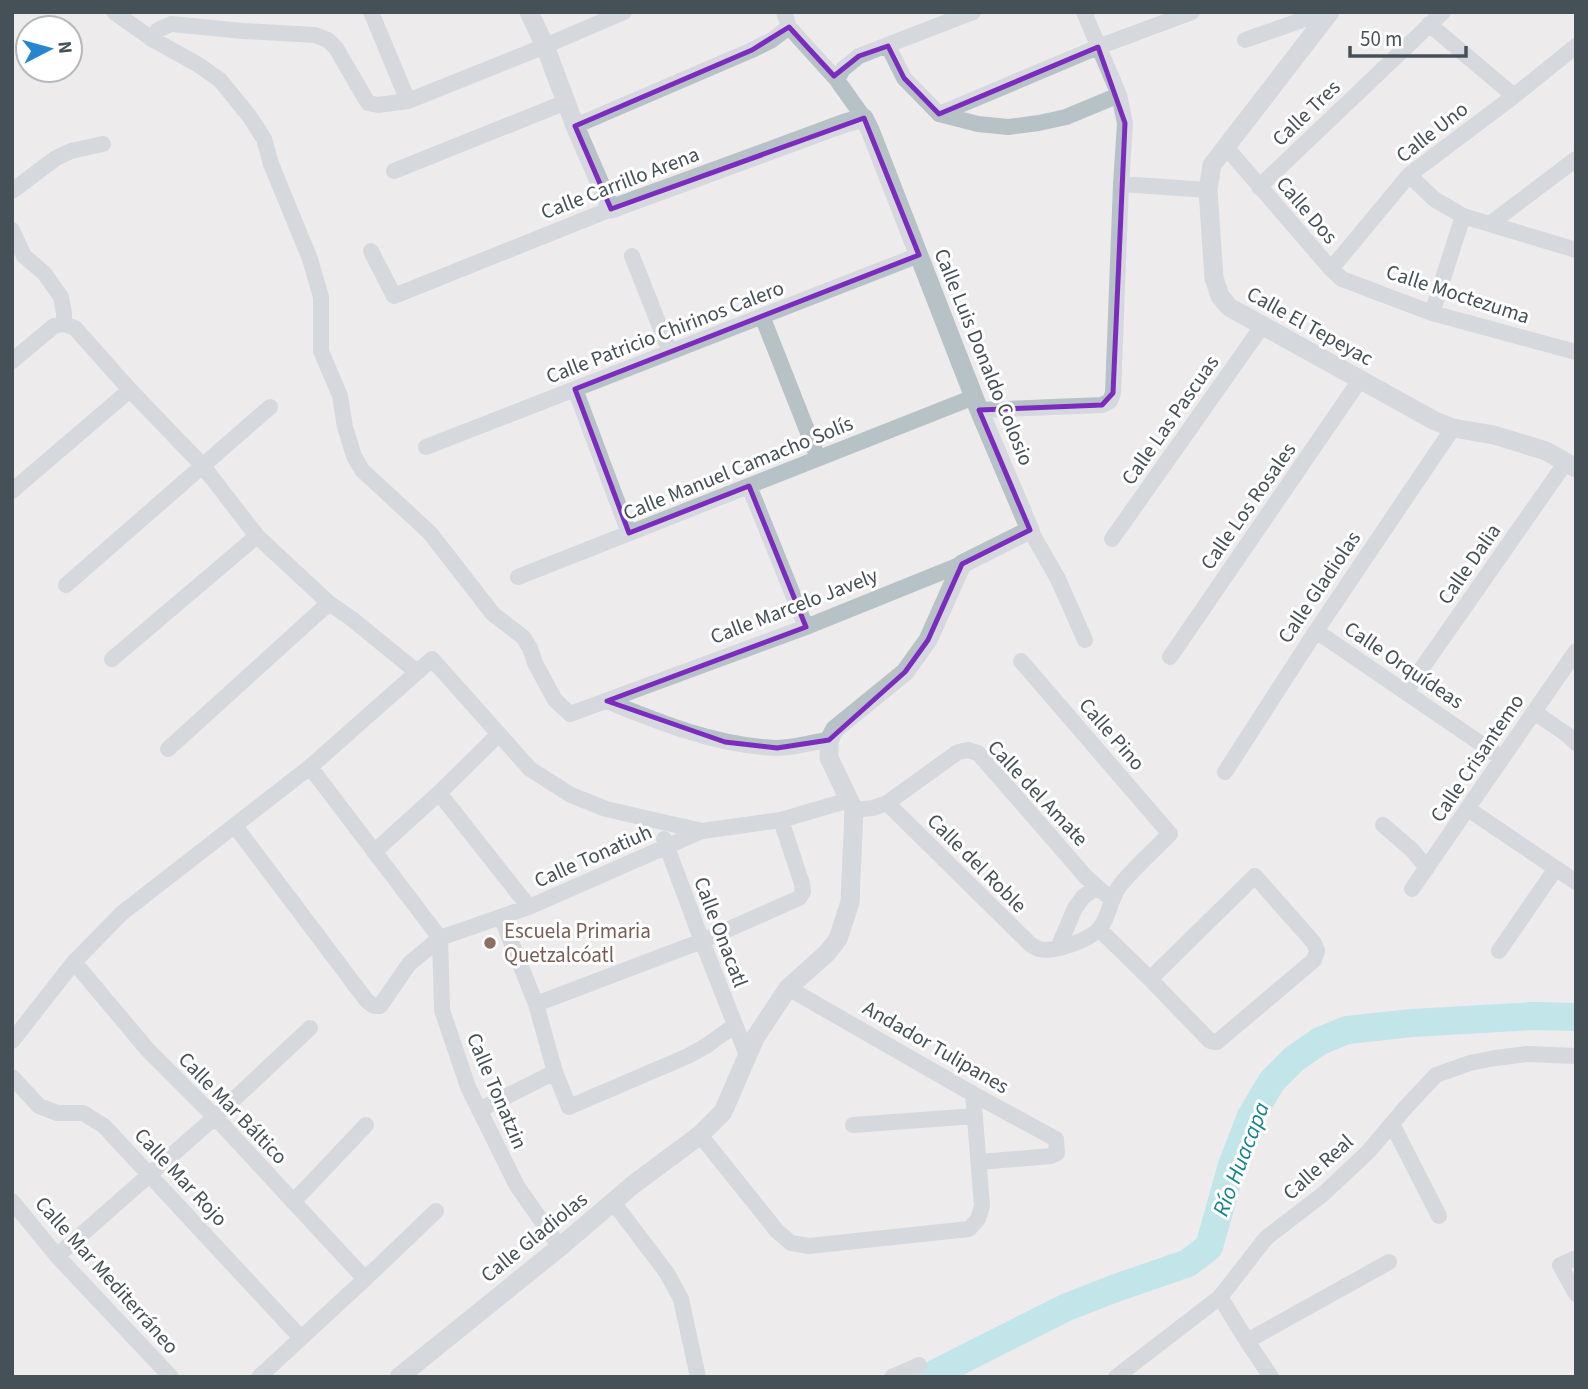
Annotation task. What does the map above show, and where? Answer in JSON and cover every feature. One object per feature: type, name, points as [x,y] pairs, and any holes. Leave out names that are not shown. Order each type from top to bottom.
[{"type":"street","points":[[114,12],[152,38],[158,30],[171,24],[315,36],[328,40],[336,48],[368,103],[378,105],[408,101],[545,46],[614,14]]},
{"type":"street","points":[[371,12],[408,101]]},
{"type":"street","points":[[529,12],[611,209]]},
{"type":"street","points":[[837,80],[843,69],[859,56],[974,12]]},
{"type":"street","points":[[1084,12],[1119,95],[1125,123],[1121,184],[1208,190],[1212,165],[1330,12]]},
{"type":"street","points":[[939,114],[1098,47],[1192,12]]},
{"type":"street","points":[[1245,40],[1325,12]]},
{"type":"street","name":"Calle Tres","points":[[1259,187],[1443,12]]},
{"type":"street","points":[[575,126],[772,40],[787,19],[864,118]]},
{"type":"street","points":[[1429,24],[1514,96]]},
{"type":"street","name":"Calle Marcelo Javely","points":[[152,38],[220,80],[264,139],[271,164],[310,259],[321,297],[321,351],[340,396],[345,427],[354,456],[362,470],[430,533],[493,614],[523,637],[555,700],[570,714],[806,628],[962,564],[1030,530]]},
{"type":"street","points":[[888,46],[904,78],[939,114],[978,124],[1008,127],[1039,123],[1066,117],[1119,95]]},
{"type":"street","name":"Calle Uno","points":[[1331,269],[1409,175],[1576,46]]},
{"type":"street","points":[[394,171],[566,102]]},
{"type":"street","name":"Calle Carrillo Arena","points":[[372,251],[394,296],[611,209],[864,118]]},
{"type":"street","name":"Calle Luis Donaldo Colosio","points":[[864,118],[976,403],[1030,530],[1058,579],[1086,640]]},
{"type":"street","points":[[12,191],[56,158],[71,151],[103,144]]},
{"type":"street","name":"Calle Dos","points":[[1226,147],[1331,269]]},
{"type":"street","points":[[1490,225],[1576,159]]},
{"type":"street","points":[[1409,175],[1434,199],[1463,216],[1576,250]]},
{"type":"street","name":"Calle Manuel Camacho Solís","points":[[518,578],[818,458],[976,403],[1102,405],[1110,401],[1113,393],[1121,184]]},
{"type":"street","name":"Calle El Tepeyac","points":[[1208,190],[1214,278],[1220,296],[1229,307],[1435,421],[1546,451],[1571,465]]},
{"type":"street","points":[[1432,313],[1463,216]]},
{"type":"street","points":[[12,230],[18,259],[44,273],[61,297],[65,313],[64,324]]},
{"type":"street","points":[[632,256],[670,352]]},
{"type":"street","name":"Calle Patricio Chirinos Calero","points":[[426,447],[919,256]]},
{"type":"street","name":"Calle Moctezuma","points":[[1331,269],[1342,279],[1432,313],[1576,352]]},
{"type":"street","points":[[762,316],[818,458]]},
{"type":"street","points":[[12,361],[54,326],[64,324],[75,328],[202,465],[257,536],[329,603],[417,671]]},
{"type":"street","name":"Calle Las Pascuas","points":[[1112,539],[1263,325]]},
{"type":"street","name":"Calle Los Rosales","points":[[1170,657],[1360,380]]},
{"type":"street","points":[[575,389],[629,533]]},
{"type":"street","points":[[12,491],[130,390]]},
{"type":"street","points":[[66,585],[270,407]]},
{"type":"street","name":"Calle Gladiolas","points":[[1225,772],[1453,428]]},
{"type":"street","name":"Calle Dalia","points":[[1406,691],[1571,465]]},
{"type":"street","points":[[749,486],[806,628]]},
{"type":"street","points":[[112,659],[257,536]]},
{"type":"street","points":[[851,805],[829,758],[829,740],[835,729],[905,672],[928,640],[962,564]]},
{"type":"street","points":[[168,749],[329,603]]},
{"type":"street","name":"Calle Orquídeas","points":[[1316,631],[1502,758]]},
{"type":"street","name":"Calle Crisantemo","points":[[1412,889],[1576,651]]},
{"type":"street","points":[[12,1041],[74,962],[122,913],[310,767],[432,659],[530,769],[570,795],[607,809],[702,831]]},
{"type":"street","name":"Calle Pino","points":[[1021,661],[1170,834],[1119,886],[1111,899]]},
{"type":"street","points":[[607,701],[671,727],[725,743],[777,748],[829,740]]},
{"type":"street","points":[[1534,712],[1576,743]]},
{"type":"street","points":[[374,852],[499,734]]},
{"type":"street","name":"Calle del Amate","points":[[702,831],[781,820],[851,805],[873,808],[887,803],[958,752],[968,750],[978,753],[1086,877],[1111,899]]},
{"type":"street","points":[[234,826],[367,1001],[374,1006],[380,1006],[409,964],[440,938],[310,767]]},
{"type":"street","points":[[439,793],[529,907]]},
{"type":"street","name":"Calle del Roble","points":[[887,803],[1030,944],[1041,950],[1058,948]]},
{"type":"street","name":"Calle Gladiolas","points":[[399,1377],[634,1184],[700,1135],[723,1112],[755,1038],[788,988],[827,953],[838,939],[850,902],[851,805]]},
{"type":"street","points":[[1468,809],[1576,882]]},
{"type":"street","points":[[536,1004],[702,941],[799,898],[803,892],[802,884],[781,820]]},
{"type":"street","name":"Calle Onacatl","points":[[660,822],[666,847],[747,1055]]},
{"type":"street","points":[[1383,825],[1412,850],[1427,868]]},
{"type":"street","name":"Calle Tonatiuh","points":[[440,938],[529,907],[702,831]]},
{"type":"street","points":[[1499,951],[1556,868]]},
{"type":"street","points":[[1099,929],[1210,1041],[1217,1042],[1314,960],[1317,951],[1314,943],[1255,876],[1150,979]]},
{"type":"street","points":[[1058,948],[1075,908],[1083,897],[1097,887]]},
{"type":"street","points":[[1058,948],[1080,941],[1099,929],[1111,899]]},
{"type":"street","points":[[501,917],[536,1004],[555,1072],[569,1107],[688,1056],[734,1025]]},
{"type":"street","name":"Calle Tonatzin","points":[[440,938],[442,1010],[468,1087],[517,1186],[560,1247]]},
{"type":"street","name":"Calle Mar Báltico","points":[[74,962],[147,1049],[215,1117],[365,1279]]},
{"type":"street","name":"Andador Tulipanes","points":[[788,988],[1052,1136],[1058,1146],[1057,1153],[1051,1156],[979,1162]]},
{"type":"street","points":[[57,1256],[215,1117],[310,1028]]},
{"type":"street","name":"Calle Real","points":[[1116,1377],[1220,1297],[1266,1238],[1322,1195],[1368,1152],[1436,1074],[1494,1058],[1527,1054],[1576,1056]]},
{"type":"street","points":[[479,1110],[555,1072]]},
{"type":"street","name":"Calle Mar Rojo","points":[[12,1077],[39,1106],[57,1113],[83,1113],[104,1126],[301,1339]]},
{"type":"street","points":[[700,1135],[777,1231],[791,1243],[809,1246],[969,1229],[978,1219],[982,1206],[973,1094]]},
{"type":"street","points":[[853,1125],[975,1116]]},
{"type":"street","points":[[1392,1124],[1439,1216]]},
{"type":"street","points":[[293,1202],[366,1125]]},
{"type":"street","name":"Calle Mar Mediterráneo","points":[[12,1201],[57,1256],[171,1377]]},
{"type":"street","points":[[613,1202],[667,1273],[681,1299],[698,1377]]},
{"type":"street","points":[[258,1377],[436,1211]]},
{"type":"street","points":[[1576,1258],[1560,1265],[1576,1294]]},
{"type":"street","points":[[1247,1341],[1389,1262]]},
{"type":"street","points":[[1220,1297],[1271,1377]]},
{"type":"street","points":[[892,1377],[919,1364]]},
{"type":"highlighted area","points":[[789,27],[834,76],[859,56],[888,46],[904,78],[939,114],[1098,47],[1125,123],[1113,393],[1102,405],[979,410],[1030,530],[962,564],[928,640],[905,672],[829,740],[777,748],[725,742],[607,701],[806,627],[749,486],[629,533],[575,389],[919,255],[864,118],[611,209],[575,126],[752,50]]},
{"type":"waterway","name":"Río Huacapa","points":[[928,1377],[1067,1307],[1188,1263],[1209,1247],[1232,1165],[1251,1116],[1272,1081],[1294,1059],[1320,1041],[1347,1030],[1412,1023],[1533,1016],[1576,1017]]},
{"type":"place","name":"Escuela Primaria Quetzalcóatl","points":[[490,943]]}]
